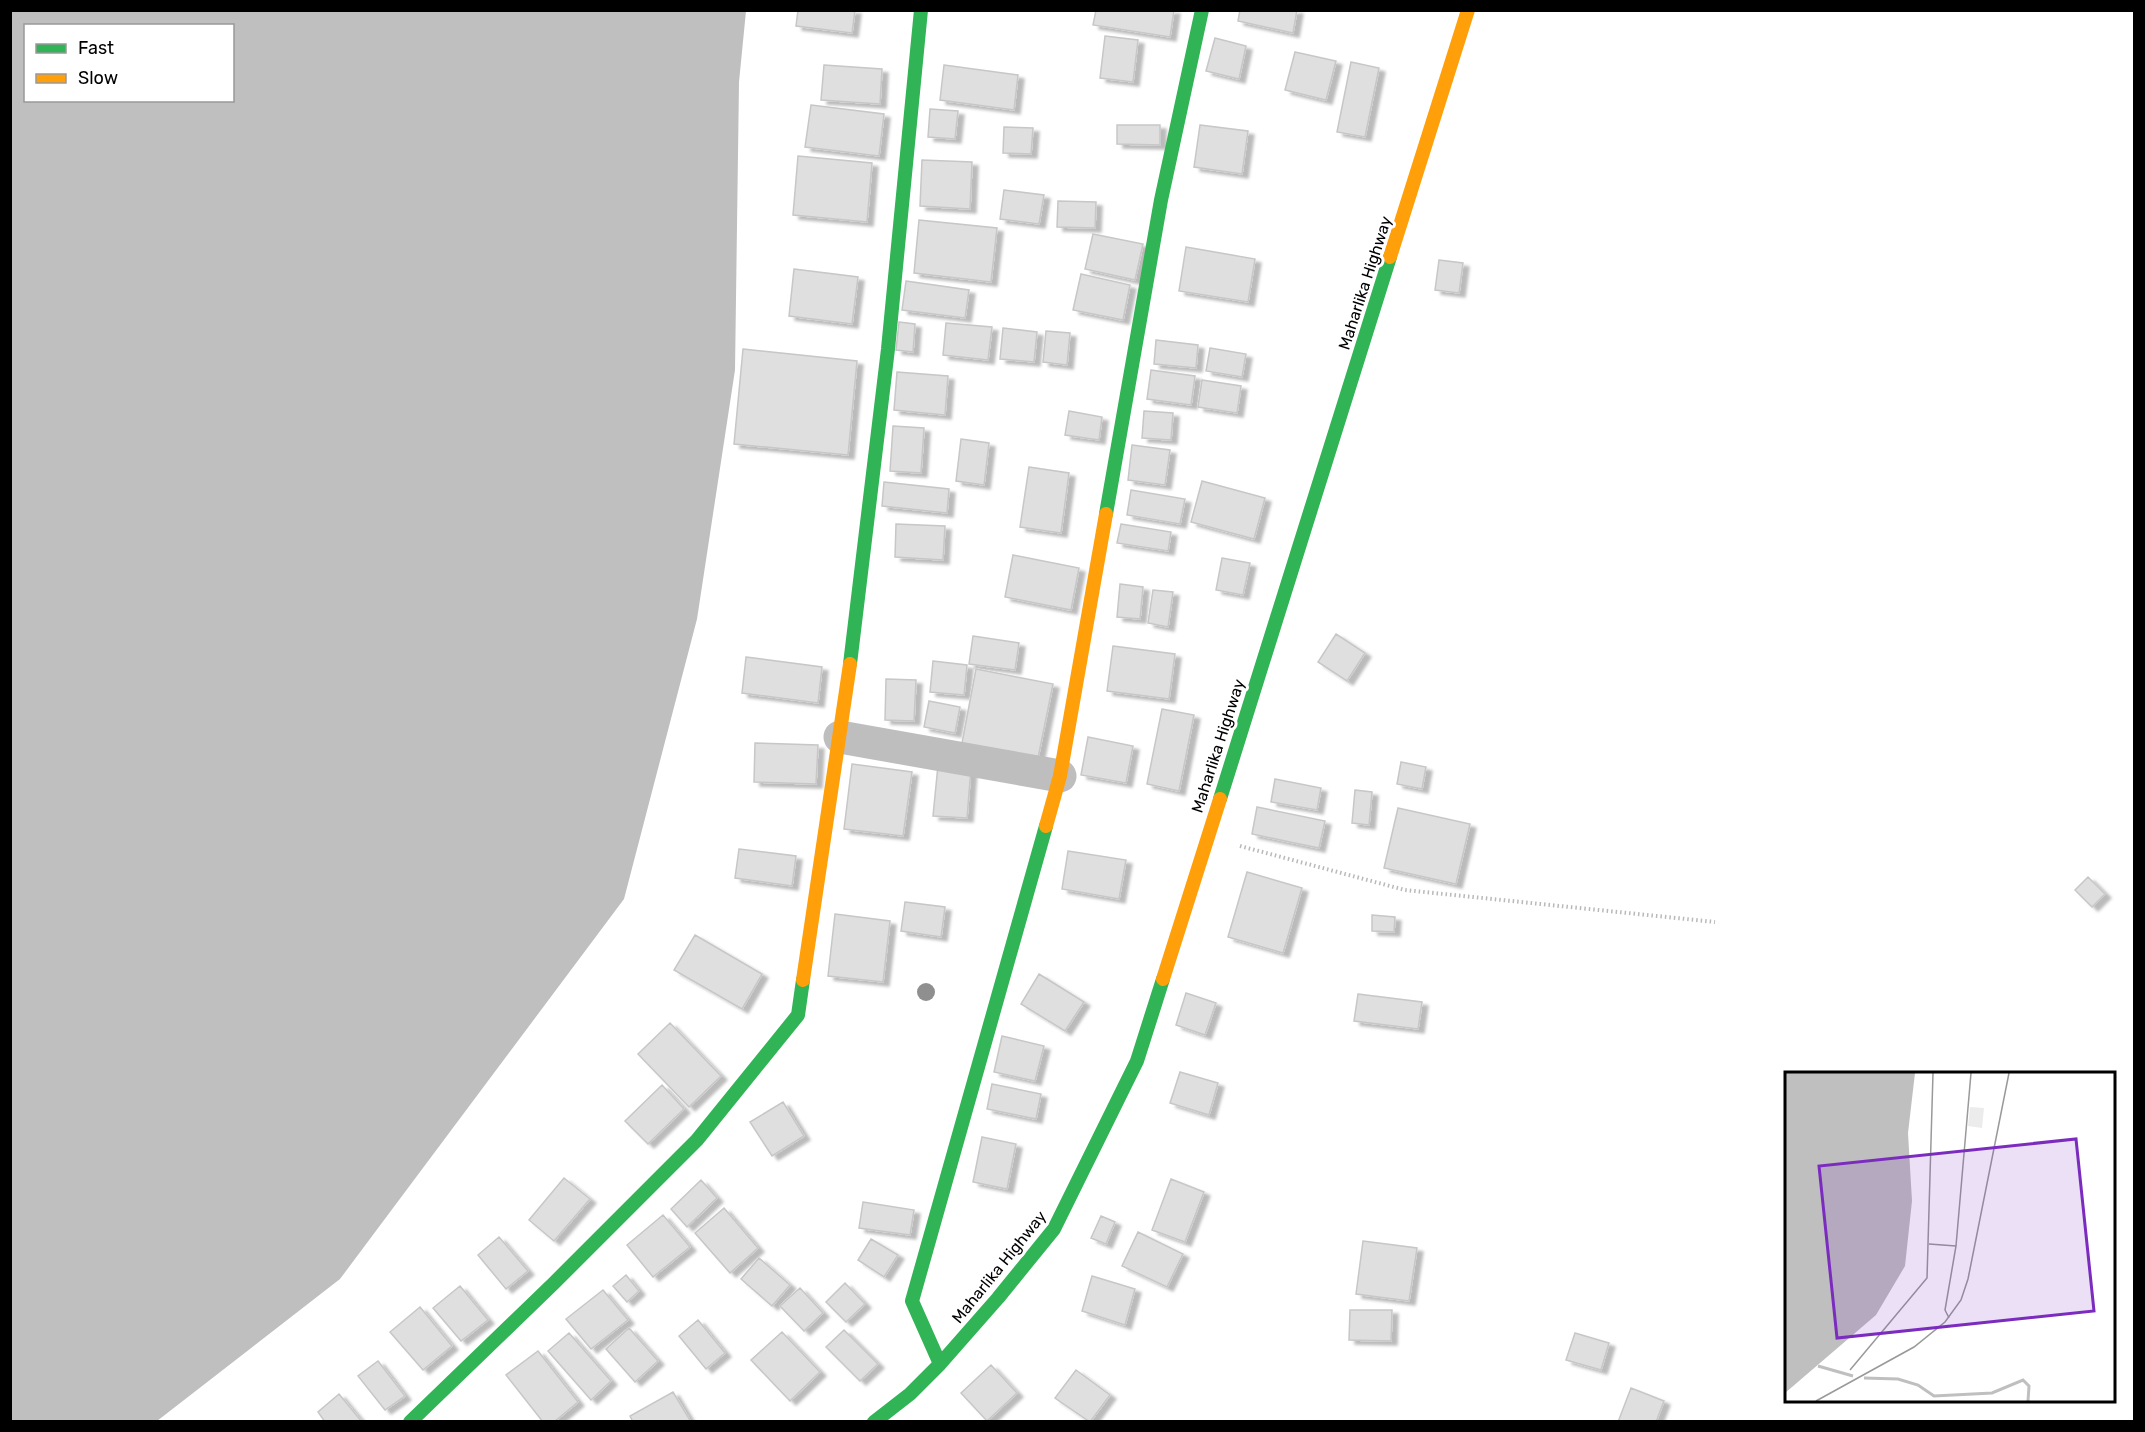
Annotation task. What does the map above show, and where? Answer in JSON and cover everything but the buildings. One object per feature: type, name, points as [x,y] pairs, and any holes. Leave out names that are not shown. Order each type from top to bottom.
[{"type":"main road","points":[[410,1422],[546,1291],[697,1140],[798,1016],[840,737],[888,349],[921,10]]},
{"type":"main road","points":[[940,1364],[912,1301],[1060,776],[1161,200],[1202,10]]},
{"type":"main road","name":"Maharlika Highway","points":[[874,1422],[910,1394],[940,1364],[998,1298],[1054,1228],[1137,1061],[1468,10]]},
{"type":"street","points":[[840,737],[1060,776]]},
{"type":"path","points":[[1207,838],[1405,890],[1716,922]]},
{"type":"shaded area","points":[[10,11],[746,11],[739,82],[735,370],[697,619],[624,899],[340,1279],[157,1421],[11,1421]]},
{"type":"traffic: fast","points":[[850,664],[888,349],[921,10]]},
{"type":"traffic: fast","points":[[1106,514],[1161,200],[1202,10]]},
{"type":"traffic: fast","points":[[1220,799],[1390,257]]},
{"type":"traffic: fast","points":[[940,1364],[912,1301],[1046,826]]},
{"type":"traffic: fast","points":[[874,1422],[910,1394],[940,1364],[1054,1229],[1137,1061],[1163,979]]},
{"type":"traffic: fast","points":[[410,1422],[697,1140],[798,1015],[803,980]]},
{"type":"traffic: slow","points":[[1390,257],[1468,10]]},
{"type":"traffic: slow","points":[[1046,826],[1060,776],[1106,514]]},
{"type":"traffic: slow","points":[[803,980],[850,664]]},
{"type":"traffic: slow","points":[[1163,979],[1220,799]]}]
